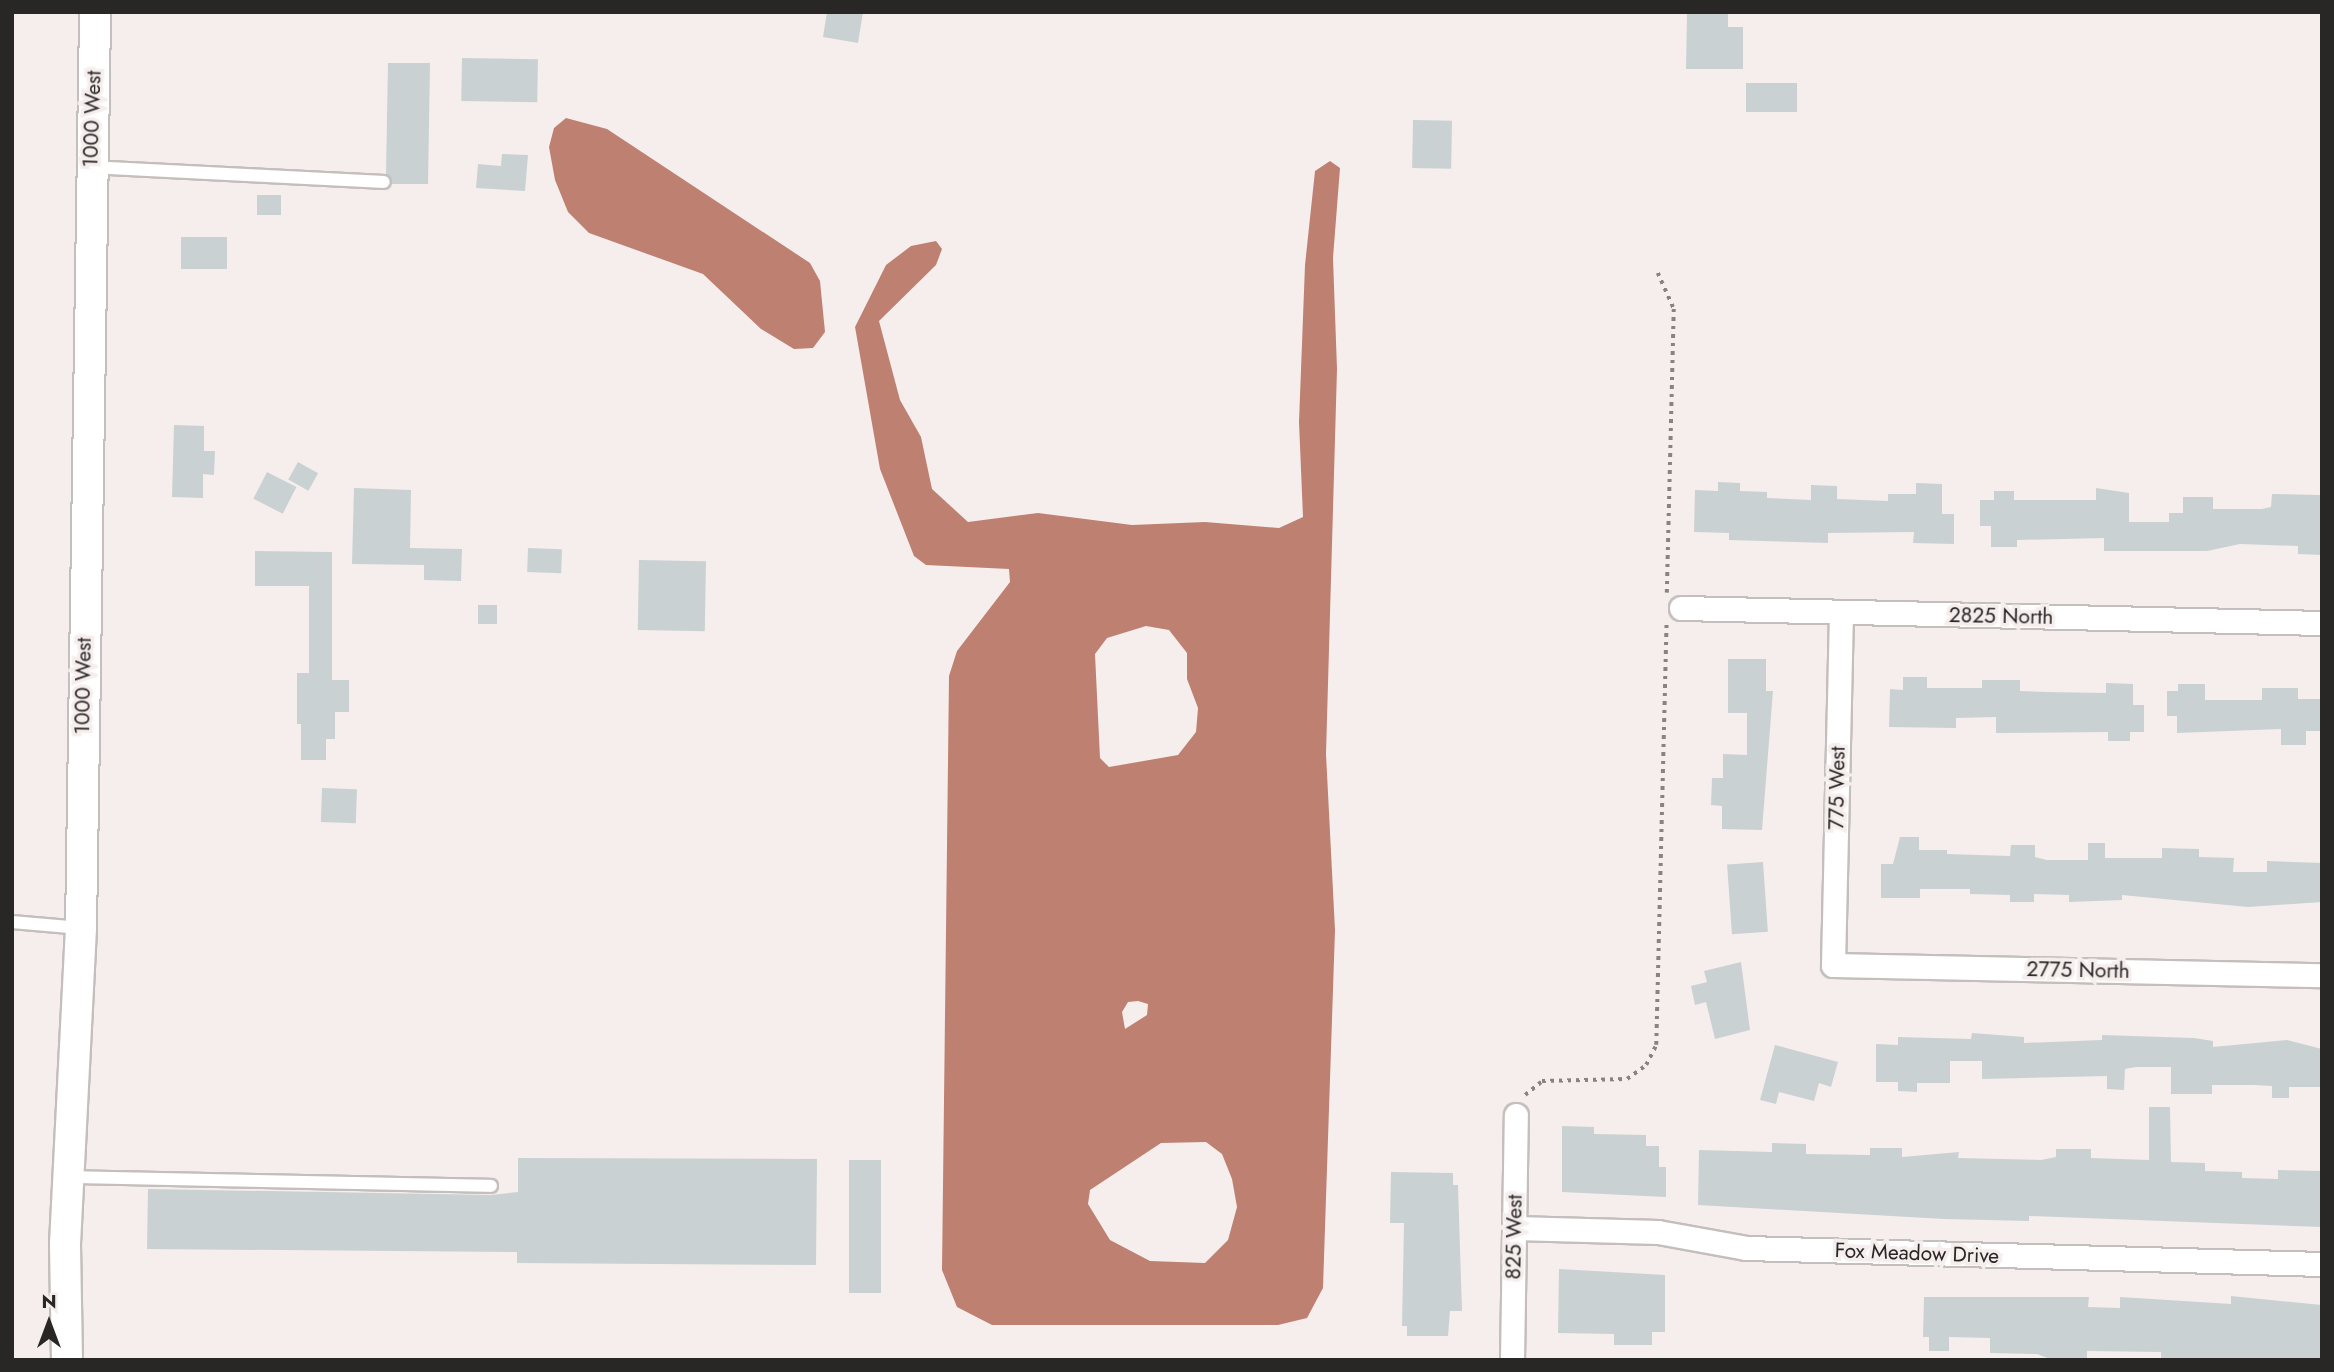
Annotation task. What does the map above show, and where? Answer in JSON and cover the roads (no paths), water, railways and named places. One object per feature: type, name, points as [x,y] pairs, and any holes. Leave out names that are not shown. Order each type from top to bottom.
[{"type":"street","name":"1000 West","points":[[67,1360],[69,1177],[81,928],[94,12]]},
{"type":"street","name":"2825 North","points":[[1672,604],[1841,612],[2322,623]]},
{"type":"street","name":"775 West","points":[[1833,965],[1841,612]]},
{"type":"street","name":"2775 North","points":[[1833,965],[2322,975]]},
{"type":"street","name":"825 West","points":[[1512,1360],[1516,1115]]},
{"type":"street","name":"Fox Meadow Drive","points":[[1515,1228],[1658,1232],[1746,1248],[2322,1264]]},
{"type":"lane","points":[[90,167],[384,182]]},
{"type":"lane","points":[[12,922],[81,928]]},
{"type":"lane","points":[[69,1177],[491,1186]]}]
